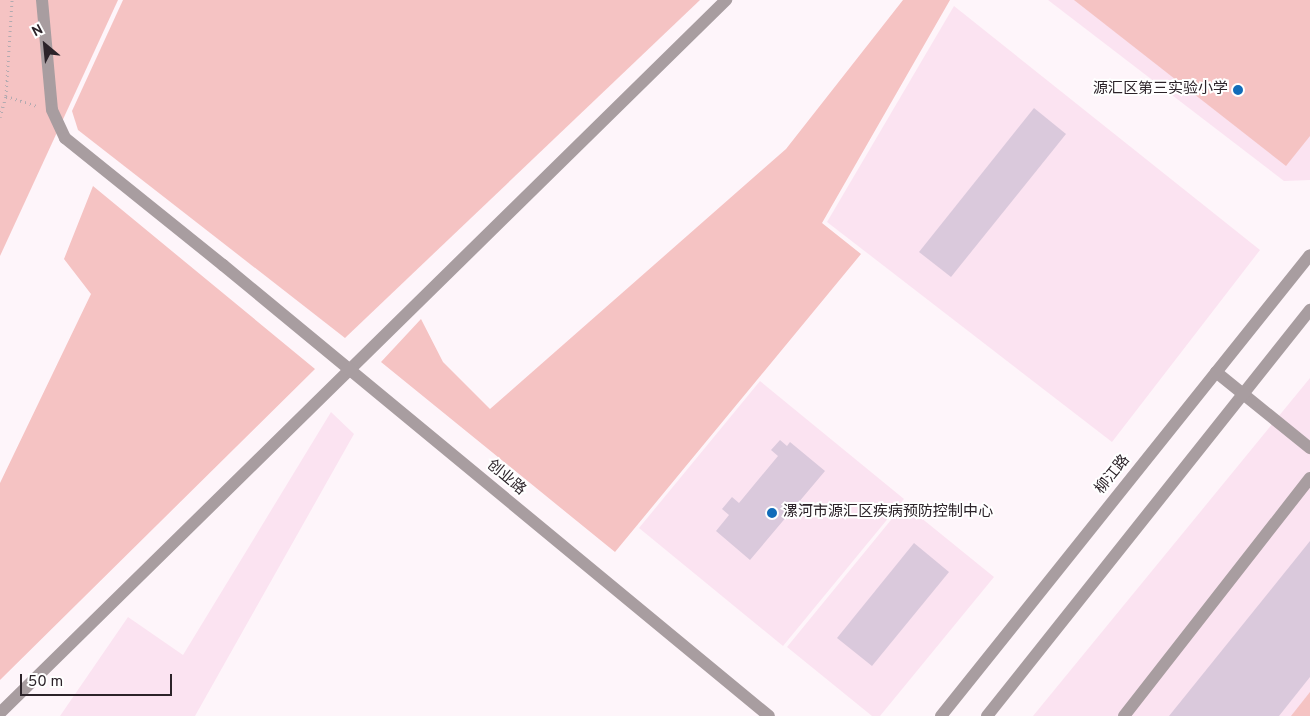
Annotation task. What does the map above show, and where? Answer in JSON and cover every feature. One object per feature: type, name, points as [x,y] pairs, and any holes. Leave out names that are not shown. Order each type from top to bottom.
[{"type":"street","name":"创业路","points":[[42,0],[52,110],[65,138],[223,265],[768,716]]},
{"type":"street","points":[[0,713],[726,0]]},
{"type":"street","name":"柳江路","points":[[941,716],[1310,254]]},
{"type":"street","points":[[987,716],[1310,310]]},
{"type":"street","points":[[1216,372],[1310,448]]},
{"type":"street","points":[[1124,716],[1310,478]]},
{"type":"path","points":[[0,117],[6,96],[12,0]]},
{"type":"path","points":[[6,96],[52,110]]},
{"type":"shaded area","points":[[0,0],[118,0],[0,256]]},
{"type":"shaded area","points":[[123,0],[700,0],[345,338],[78,130],[72,111]]},
{"type":"shaded area","points":[[903,0],[950,0],[822,223],[861,254],[615,552],[381,362],[421,319],[443,362],[490,409],[786,149]]},
{"type":"shaded area","name":"源汇区第三实验小学","points":[[1048,0],[1310,0],[1310,180],[1284,181]]},
{"type":"shaded area","name":"源汇区第三实验小学","points":[[1074,0],[1310,0],[1310,136],[1286,166]]},
{"type":"shaded area","points":[[954,6],[1260,250],[1112,442],[827,222]]},
{"type":"shaded area","points":[[93,186],[315,369],[0,680],[0,483],[91,294],[64,259]]},
{"type":"shaded area","points":[[1310,378],[1310,716],[1033,716]]},
{"type":"shaded area","name":"漯河市源汇区疾病预防控制中心","points":[[760,381],[904,499],[783,646],[639,528]]},
{"type":"shaded area","points":[[331,412],[354,434],[195,716],[60,716],[128,617],[183,655]]},
{"type":"shaded area","points":[[904,504],[994,577],[880,716],[872,716],[787,647]]},
{"type":"shaded area","points":[[1310,692],[1310,716],[1291,716]]},
{"type":"building","points":[[1034,108],[1066,134],[951,277],[919,252]]},
{"type":"building","points":[[780,440],[787,446],[790,442],[825,471],[750,560],[716,531],[729,515],[722,509],[732,497],[739,503],[778,456],[771,450]]},
{"type":"building","points":[[1310,541],[1310,677],[1279,716],[1169,716]]},
{"type":"building","points":[[914,543],[949,572],[872,666],[837,638]]},
{"type":"place","name":"源汇区第三实验小学","points":[[1238,90]]},
{"type":"place","name":"漯河市源汇区疾病预防控制中心","points":[[772,513]]}]
